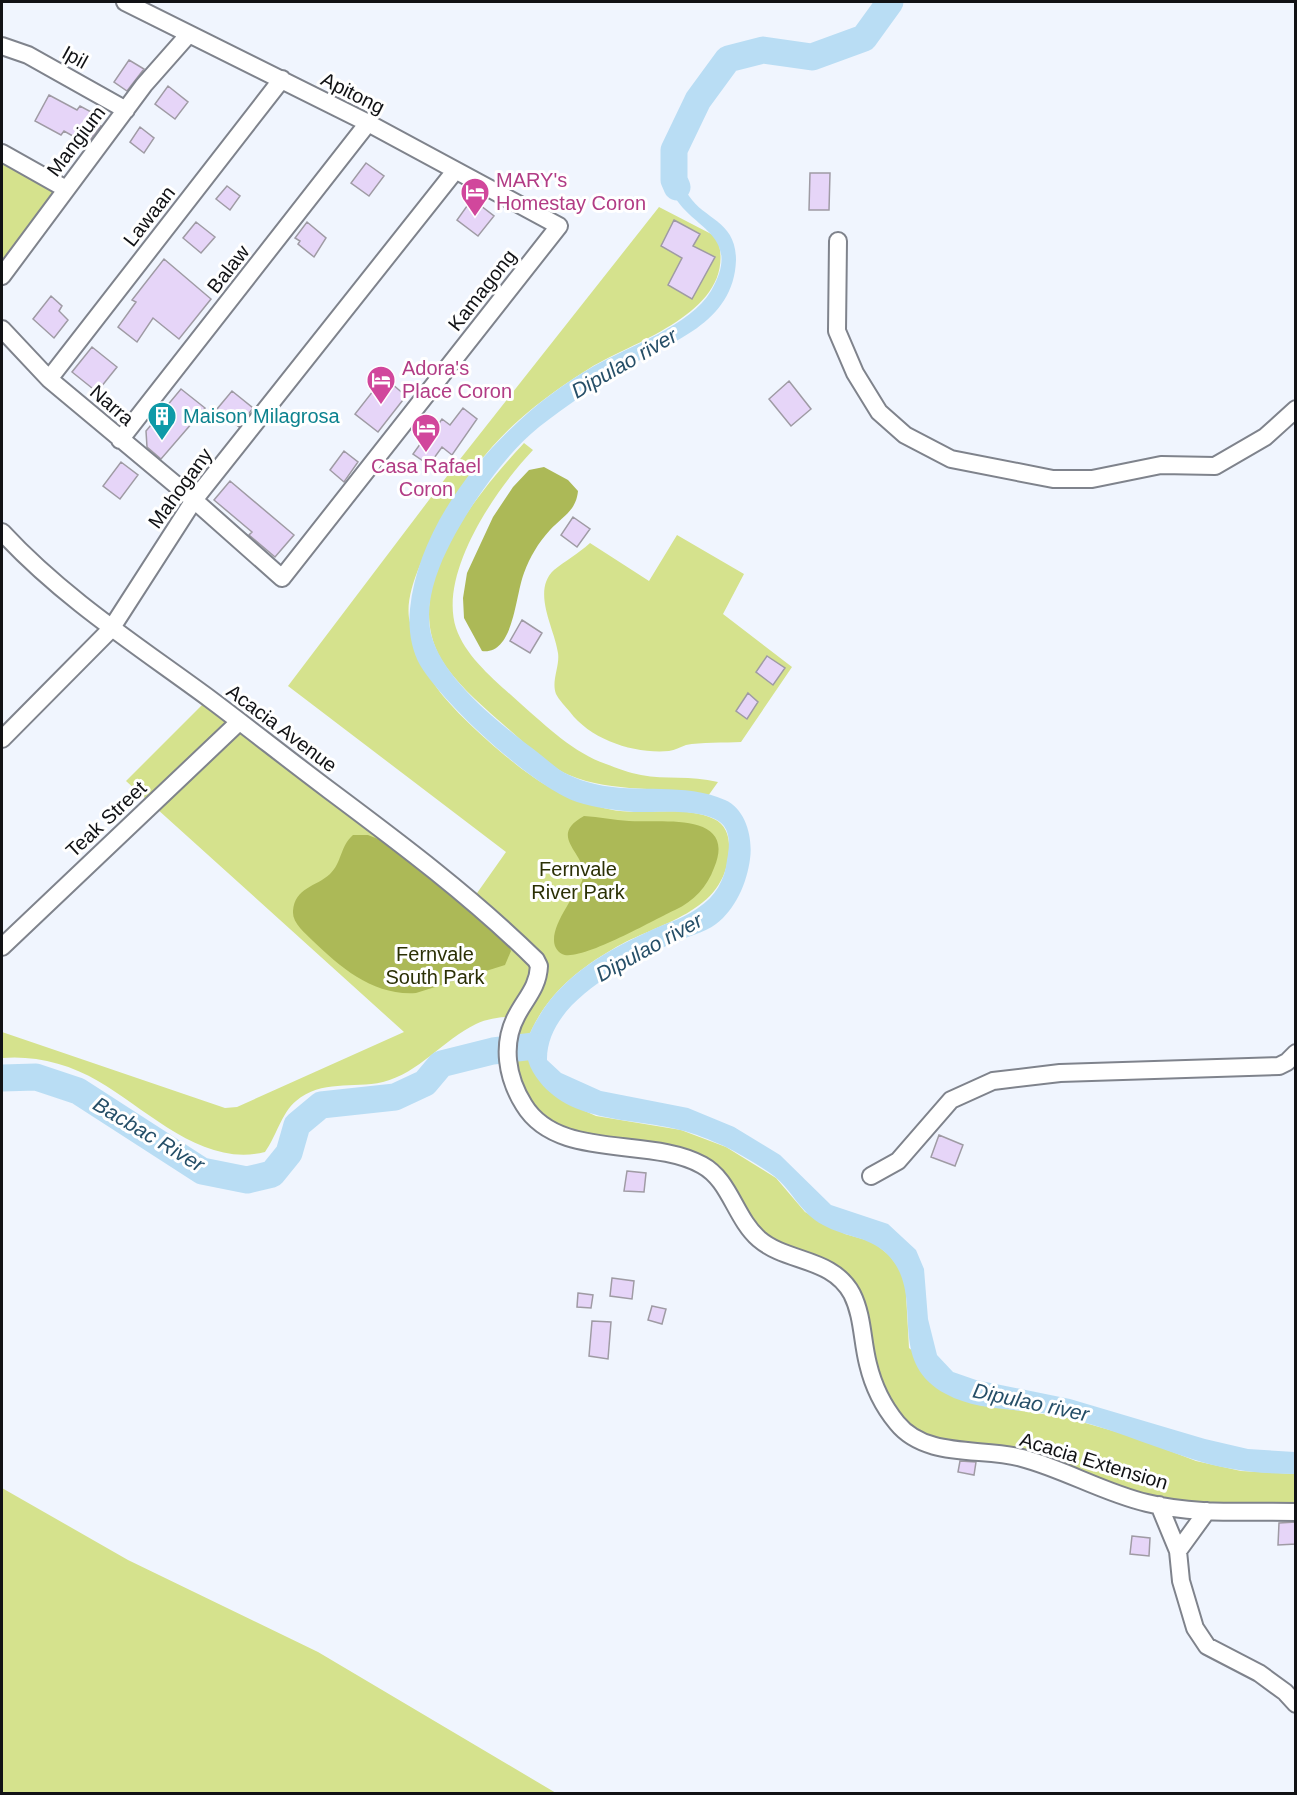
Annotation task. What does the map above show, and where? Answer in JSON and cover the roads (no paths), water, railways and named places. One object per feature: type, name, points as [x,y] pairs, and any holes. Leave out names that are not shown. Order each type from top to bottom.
[{"type":"street","name":"Apitong","points":[[126,2],[368,123],[559,226]]},
{"type":"street","name":"Mangium","points":[[2,276],[126,110],[189,34]]},
{"type":"street","name":"Ipil","points":[[2,46],[28,55],[126,110]]},
{"type":"street","name":"Lawaan","points":[[49,379],[282,79]]},
{"type":"street","name":"Balaw","points":[[120,440],[368,123]]},
{"type":"street","points":[[2,153],[66,189]]},
{"type":"street","name":"Mahogany","points":[[2,739],[111,629],[194,500],[455,171]]},
{"type":"street","name":"Kamagong","points":[[282,578],[559,226]]},
{"type":"street","points":[[838,241],[837,331],[855,373],[879,412],[905,435],[951,459],[1053,479],[1092,479],[1161,465],[1215,466],[1265,437],[1296,409]]},
{"type":"street","name":"Narra","points":[[2,329],[49,379],[194,500],[282,578]]},
{"type":"street","name":"Acacia Avenue","points":[[2,532],[29,562],[111,629],[398,842],[474,904],[536,960]]},
{"type":"street","name":"Teak Street","points":[[2,947],[239,722]]},
{"type":"street","name":"Acacia Extension","points":[[536,960],[539,966],[538,975],[510,1031],[507,1065],[525,1107],[540,1123],[580,1141],[676,1153],[705,1166],[727,1191],[742,1218],[759,1239],[782,1252],[812,1261],[837,1276],[851,1293],[859,1314],[868,1364],[880,1397],[899,1426],[927,1444],[1020,1457],[1145,1503],[1207,1511],[1296,1512]]},
{"type":"street","points":[[871,1176],[898,1161],[951,1100],[993,1081],[1060,1073],[1279,1066],[1296,1053]]},
{"type":"street","points":[[1160,1505],[1178,1551],[1180,1581],[1188,1608],[1195,1628],[1207,1646],[1259,1674],[1285,1692],[1296,1704]]},
{"type":"street","points":[[1178,1551],[1207,1511]]},
{"type":"water","points":[[674,150],[681,180],[689,196],[725,229],[735,247],[736,260],[732,282],[724,300],[712,315],[679,340],[602,382],[526,438],[501,465],[459,527],[441,563],[433,586],[429,610],[431,634],[438,652],[461,686],[493,717],[558,769],[582,780],[611,787],[694,791],[725,800],[738,810],[749,833],[751,851],[746,877],[734,904],[723,918],[706,930],[632,962],[592,988],[574,1003],[560,1020],[550,1039],[547,1060],[561,1073],[601,1091],[688,1108],[734,1127],[780,1155],[831,1205],[888,1224],[916,1250],[924,1269],[928,1319],[937,1355],[953,1372],[976,1380],[1070,1399],[1205,1439],[1248,1449],[1295,1452],[1295,1474],[1230,1469],[1192,1459],[1076,1420],[1045,1413],[986,1407],[946,1394],[927,1380],[916,1363],[910,1345],[905,1288],[898,1269],[879,1247],[831,1229],[815,1220],[774,1176],[730,1149],[685,1131],[599,1116],[580,1110],[562,1101],[546,1089],[533,1072],[528,1058],[527,1044],[531,1031],[549,1002],[575,975],[605,954],[704,904],[714,893],[726,867],[728,834],[717,820],[707,816],[682,812],[634,812],[591,806],[577,802],[537,780],[491,743],[432,682],[414,652],[409,624],[410,609],[417,572],[431,536],[451,501],[502,437],[563,386],[594,366],[674,325],[702,303],[711,291],[720,269],[721,252],[715,239],[681,205],[672,191],[669,173]]},
{"type":"waterway","name":"Dipulao river","points":[[677,187],[674,180],[674,150],[698,100],[728,59],[763,50],[812,57],[864,38],[890,2]]},
{"type":"waterway","name":"Bacbac River","points":[[2,1078],[36,1077],[78,1091],[202,1171],[247,1180],[272,1174],[289,1153],[297,1125],[321,1105],[395,1097],[425,1083],[441,1064],[493,1051],[534,1046]]},
{"type":"place","name":"MARY's Homestay Coron","points":[[475,218]]},
{"type":"place","name":"Adora's Place Coron","points":[[381,406]]},
{"type":"place","name":"Maison Milagrosa","points":[[162,442]]},
{"type":"place","name":"Casa Rafael Coron","points":[[426,454]]},
{"type":"park label","name":"Fernvale River Park","points":[[578,880]]},
{"type":"park label","name":"Fernvale South Park","points":[[435,966]]}]
